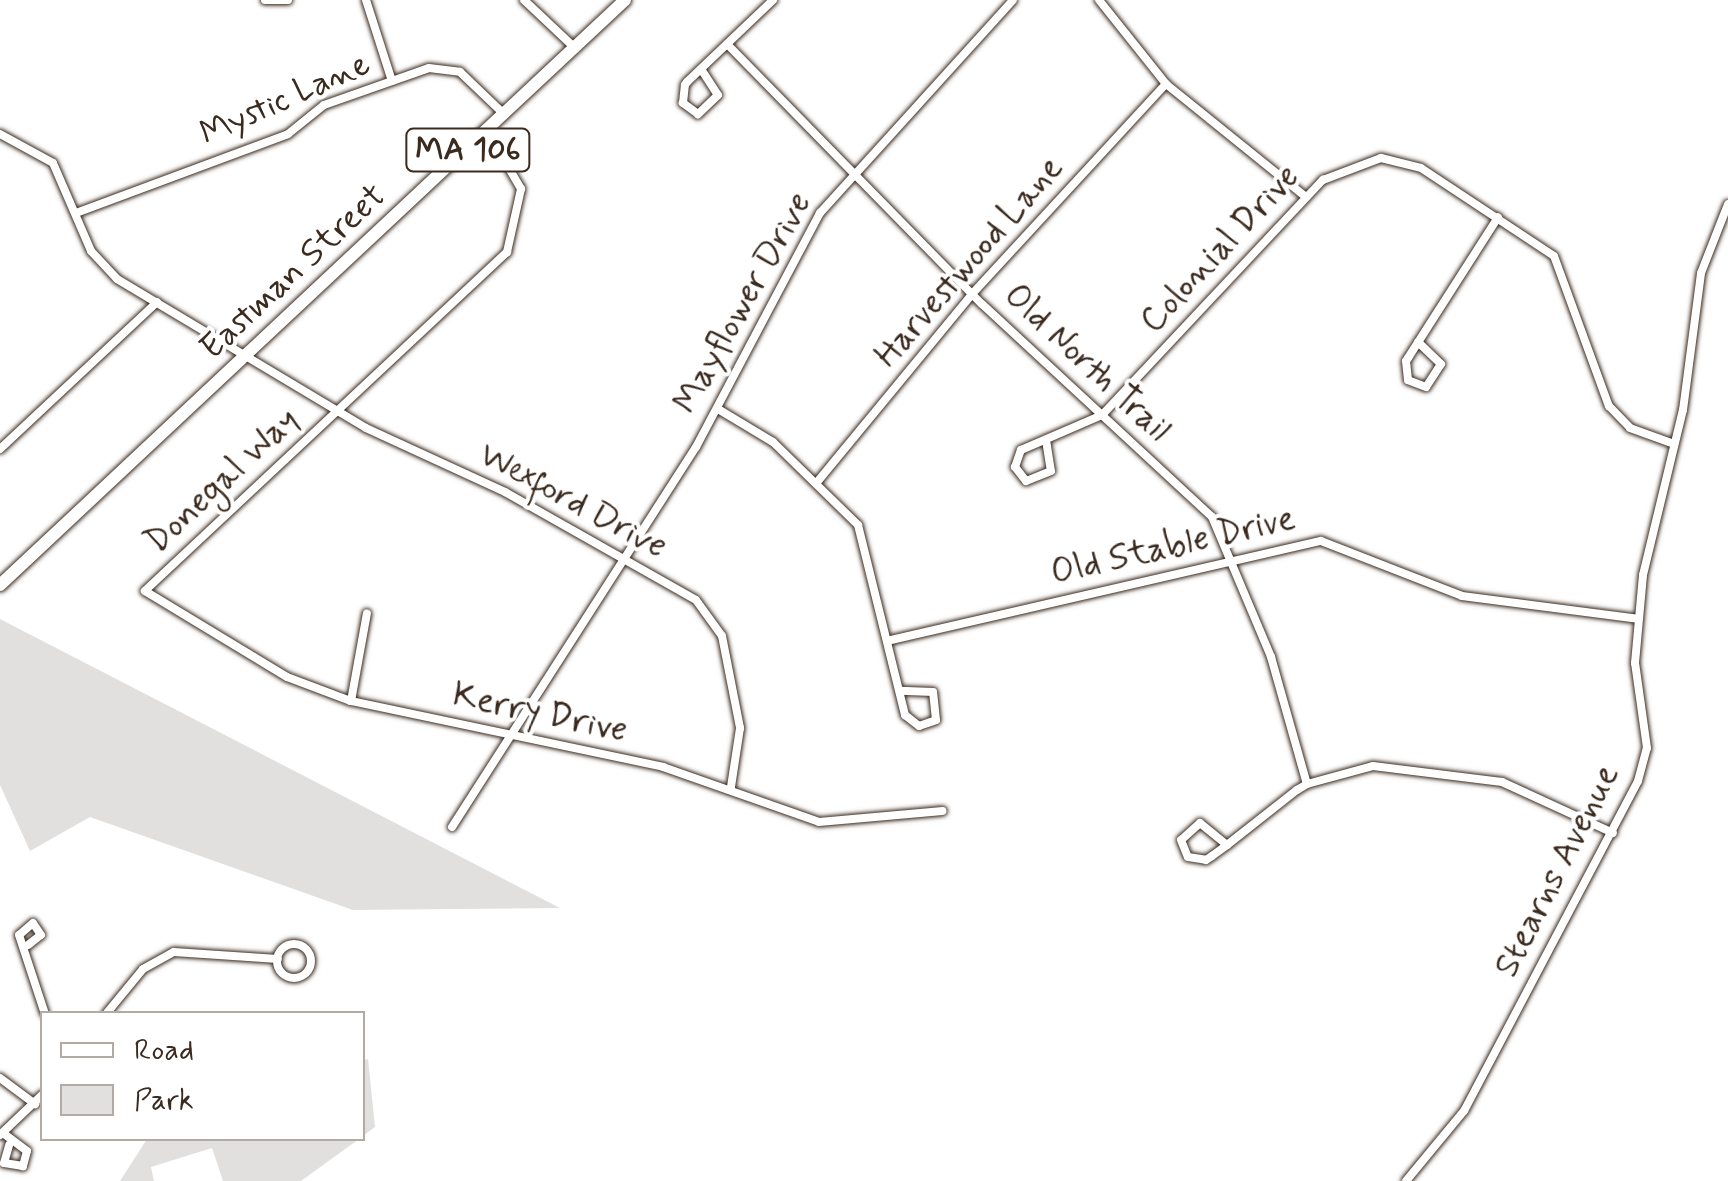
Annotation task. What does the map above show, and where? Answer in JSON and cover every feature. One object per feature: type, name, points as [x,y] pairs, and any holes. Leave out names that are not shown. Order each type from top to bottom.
[{"type":"main road","name":"Eastman Street","points":[[0,586],[625,0]]},
{"type":"street","points":[[266,0],[288,0]]},
{"type":"street","points":[[366,0],[392,81]]},
{"type":"street","points":[[524,0],[575,48]]},
{"type":"street","points":[[700,69],[718,95],[698,114],[682,96],[700,69],[773,0]]},
{"type":"street","name":"Mayflower Drive","points":[[452,827],[718,408],[811,227],[856,168],[1013,0]]},
{"type":"street","points":[[1099,0],[1166,84],[1306,197]]},
{"type":"street","name":"Old North Trail","points":[[727,44],[856,168],[972,294],[1212,517],[1233,560],[1306,784]]},
{"type":"street","name":"Mystic Lane","points":[[76,214],[282,136],[324,105],[392,81],[454,70],[505,115]]},
{"type":"street","name":"Harvestwood Lane","points":[[818,481],[972,294],[1166,84]]},
{"type":"street","name":"Donegal Way","points":[[145,591],[513,244],[522,189],[488,132]]},
{"type":"street","name":"Wexford Drive","points":[[0,134],[53,163],[107,271],[337,411],[696,600],[718,626],[741,736],[730,787]]},
{"type":"street","name":"Colonial Drive","points":[[1046,440],[1051,471],[1026,481],[1017,456],[1046,440],[1102,414],[1306,197],[1342,166],[1388,158],[1498,218],[1564,270],[1615,414],[1674,444]]},
{"type":"street","name":"Stearns Avenue","points":[[1406,1181],[1464,1111],[1613,833],[1647,748],[1638,619],[1674,444],[1701,273],[1728,204]]},
{"type":"street","points":[[1418,342],[1441,364],[1426,387],[1405,373],[1418,342],[1498,218]]},
{"type":"street","points":[[0,448],[157,302]]},
{"type":"street","points":[[718,408],[818,481],[863,535],[891,640],[900,691],[912,723],[938,716],[933,692],[900,691]]},
{"type":"street","name":"Old Stable Drive","points":[[891,640],[1233,560],[1338,542],[1462,596],[1638,619]]},
{"type":"street","name":"Kerry Drive","points":[[145,591],[288,677],[351,701],[514,734],[730,787],[832,823],[942,811]]},
{"type":"street","points":[[351,701],[367,613]]},
{"type":"street","points":[[1228,844],[1200,824],[1181,840],[1198,861],[1228,844],[1306,784],[1372,766],[1475,777],[1613,833]]},
{"type":"street","points":[[108,1011],[143,969],[174,952],[278,959],[298,944],[311,965],[289,977],[278,959]]},
{"type":"street","points":[[28,945],[44,1011]]},
{"type":"street","points":[[0,1078],[35,1104]]},
{"type":"street","points":[[9,1145],[2,1134],[40,1097]]},
{"type":"green space","points":[[0,619],[560,908],[353,910],[90,817],[30,851],[0,785]]},
{"type":"green space","points":[[368,1059],[375,1127],[365,1134]]},
{"type":"green space","points":[[145,1141],[356,1141],[301,1181],[223,1181],[212,1148],[151,1167],[154,1181],[120,1181]]}]
